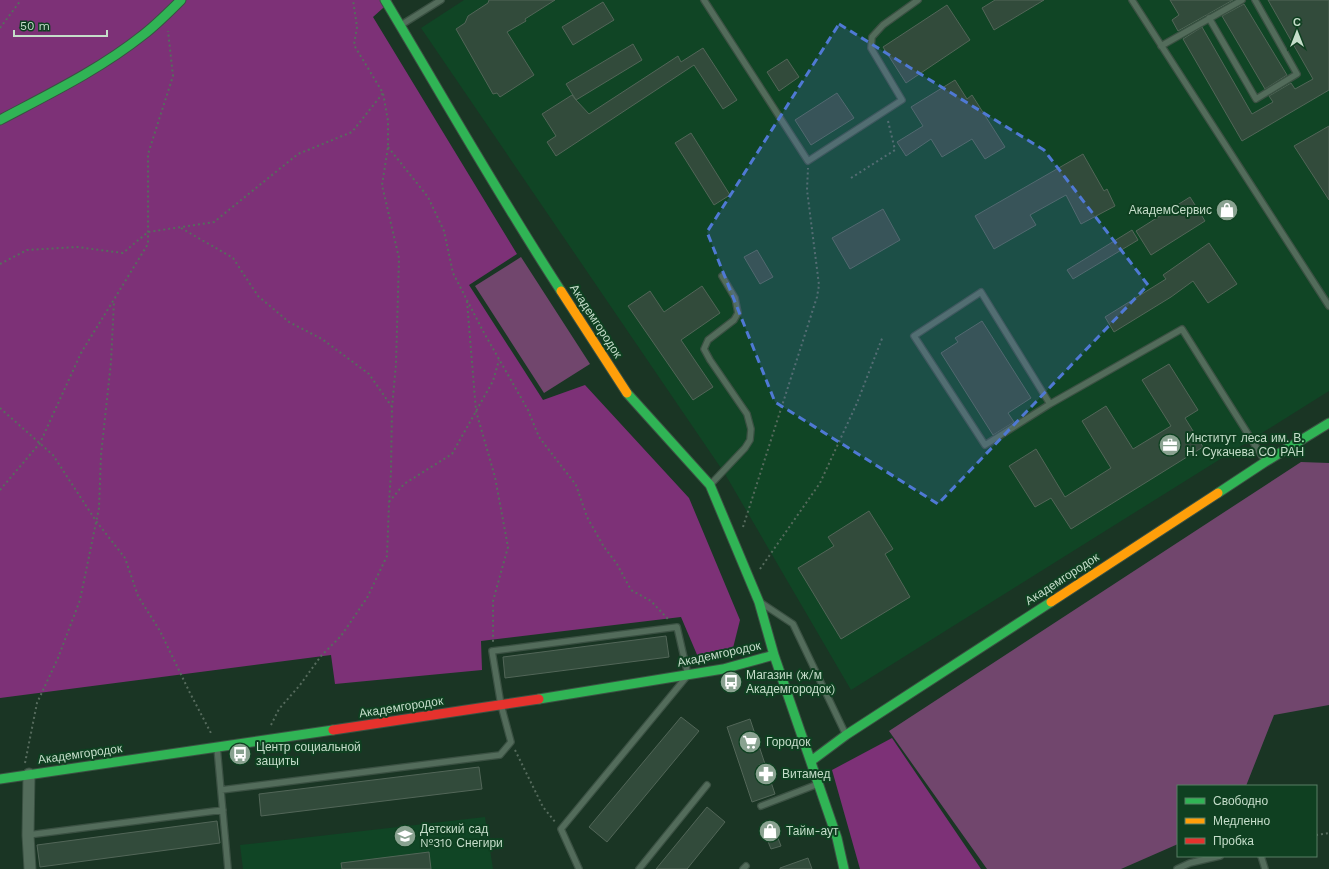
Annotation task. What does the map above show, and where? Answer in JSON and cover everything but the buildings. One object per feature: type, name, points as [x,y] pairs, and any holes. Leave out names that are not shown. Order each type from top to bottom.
[{"type":"street","points":[[0,120],[109,59],[142,35],[181,0]]},
{"type":"street","name":"Академгородок","points":[[385,0],[537,254],[628,394],[710,485],[759,602],[774,655],[812,761],[837,838],[844,869]]},
{"type":"street","name":"Академгородок","points":[[812,761],[846,735],[1265,462],[1329,423]]},
{"type":"street","name":"Академгородок","points":[[0,779],[501,705],[688,675],[774,655]]},
{"type":"street","name":"Академгородок","points":[[26,775],[30,869]]},
{"type":"lane","points":[[400,26],[441,0]]},
{"type":"lane","points":[[704,0],[808,161],[902,100],[870,48],[872,37],[882,25],[918,0]]},
{"type":"lane","points":[[1132,0],[1329,306]]},
{"type":"lane","points":[[1161,46],[1242,0]]},
{"type":"lane","points":[[1209,18],[1256,99],[1297,74],[1255,0]]},
{"type":"lane","points":[[710,485],[745,448],[750,440],[750,429],[747,414],[704,349],[708,340],[734,320],[738,313],[735,298],[722,276]]},
{"type":"lane","points":[[1050,404],[981,292],[914,336],[985,445],[1050,404],[1182,329],[1265,462]]},
{"type":"lane","points":[[759,602],[793,624],[846,735]]},
{"type":"lane","points":[[221,790],[500,755],[511,742],[501,705],[492,651],[677,628],[688,675],[561,829],[578,869]]},
{"type":"lane","points":[[217,747],[228,869]]},
{"type":"lane","points":[[761,806],[819,784]]},
{"type":"lane","points":[[639,869],[707,785]]},
{"type":"lane","points":[[28,835],[223,810]]},
{"type":"lane","points":[[1177,869],[1190,863],[1216,857]]},
{"type":"lane","points":[[1261,857],[1265,869]]},
{"type":"path","points":[[0,28],[21,0]]},
{"type":"path","points":[[263,740],[279,709],[300,685],[321,656],[341,636],[367,598],[387,556],[392,407],[396,364],[399,258],[382,184],[388,147],[388,121],[383,93],[354,45],[357,27],[353,0]]},
{"type":"path","points":[[0,490],[40,443],[81,353],[148,244],[148,154],[173,76],[167,14]]},
{"type":"path","points":[[0,264],[27,250],[78,247],[122,253],[148,232],[214,222],[298,154],[352,132],[383,93]]},
{"type":"path","points":[[851,178],[895,150],[888,121],[891,116]]},
{"type":"path","points":[[388,147],[428,197],[444,231],[453,273],[499,360],[528,410],[539,436],[576,485],[587,516],[604,547],[617,564],[631,590],[651,601],[677,628]]},
{"type":"path","points":[[736,548],[818,297],[819,285],[807,190],[808,161]]},
{"type":"path","points":[[180,227],[233,258],[258,296],[290,322],[322,339],[369,374],[392,407]]},
{"type":"path","points":[[26,775],[37,703],[58,658],[80,600],[99,508],[101,455],[114,300]]},
{"type":"path","points":[[467,300],[476,411],[495,477],[508,547],[493,601],[492,651]]},
{"type":"path","points":[[751,581],[820,483],[856,403],[882,336]]},
{"type":"path","points":[[388,503],[404,484],[452,454],[493,381],[499,360]]},
{"type":"path","points":[[0,408],[53,455],[96,521],[125,558],[138,596],[160,631],[217,747]]},
{"type":"path","points":[[511,742],[543,807],[561,829]]},
{"type":"path","points":[[1317,835],[1329,832]]},
{"type":"highlighted area","points":[[839,24],[1044,150],[1148,285],[938,504],[775,402],[707,232]]},
{"type":"shaded area","points":[[0,0],[392,0],[373,17],[517,254],[469,285],[543,400],[585,385],[689,498],[740,620],[732,652],[698,657],[681,617],[481,641],[482,670],[335,684],[331,655],[0,698]]},
{"type":"shaded area","points":[[464,0],[1329,0],[1329,391],[851,690],[725,474],[421,28]]},
{"type":"shaded area","points":[[521,257],[590,364],[544,393],[475,286]]},
{"type":"shaded area","points":[[1301,462],[1329,463],[1329,705],[1274,715],[1246,785],[1177,785],[1177,844],[1121,869],[987,869],[889,731]]},
{"type":"shaded area","points":[[892,738],[981,869],[860,869],[832,770]]},
{"type":"shaded area","name":"Детский сад №310 Снегири","points":[[485,817],[493,869],[243,869],[240,845]]},
{"type":"traffic: fast","points":[[0,120],[73,81],[126,48],[148,31],[181,0]]},
{"type":"traffic: fast","points":[[385,0],[493,183],[561,291]]},
{"type":"traffic: fast","points":[[627,393],[710,485],[759,602],[774,655],[837,838],[844,869]]},
{"type":"traffic: fast","points":[[1218,493],[1329,423]]},
{"type":"traffic: fast","points":[[811,761],[846,735],[1051,602]]},
{"type":"traffic: fast","points":[[539,699],[723,669],[774,655]]},
{"type":"traffic: fast","points":[[0,779],[333,730]]},
{"type":"traffic: slow","points":[[561,291],[627,393]]},
{"type":"traffic: slow","points":[[1051,602],[1218,493]]},
{"type":"traffic: jam","points":[[333,730],[539,699]]},
{"type":"place","name":"АкадемСервис","points":[[1227,210]]},
{"type":"place","name":"Институт леса им. В. Н. Сукачева СО РАН","points":[[1170,445]]},
{"type":"place","name":"Магазин (ж/м Академгородок)","points":[[731,682]]},
{"type":"place","name":"Городок","points":[[750,742]]},
{"type":"place","name":"Центр социальной защиты","points":[[240,754]]},
{"type":"place","name":"Витамед","points":[[766,774]]},
{"type":"place","name":"Тайм-аут","points":[[770,831]]},
{"type":"place","name":"Детский сад №310 Снегири","points":[[405,836]]}]
